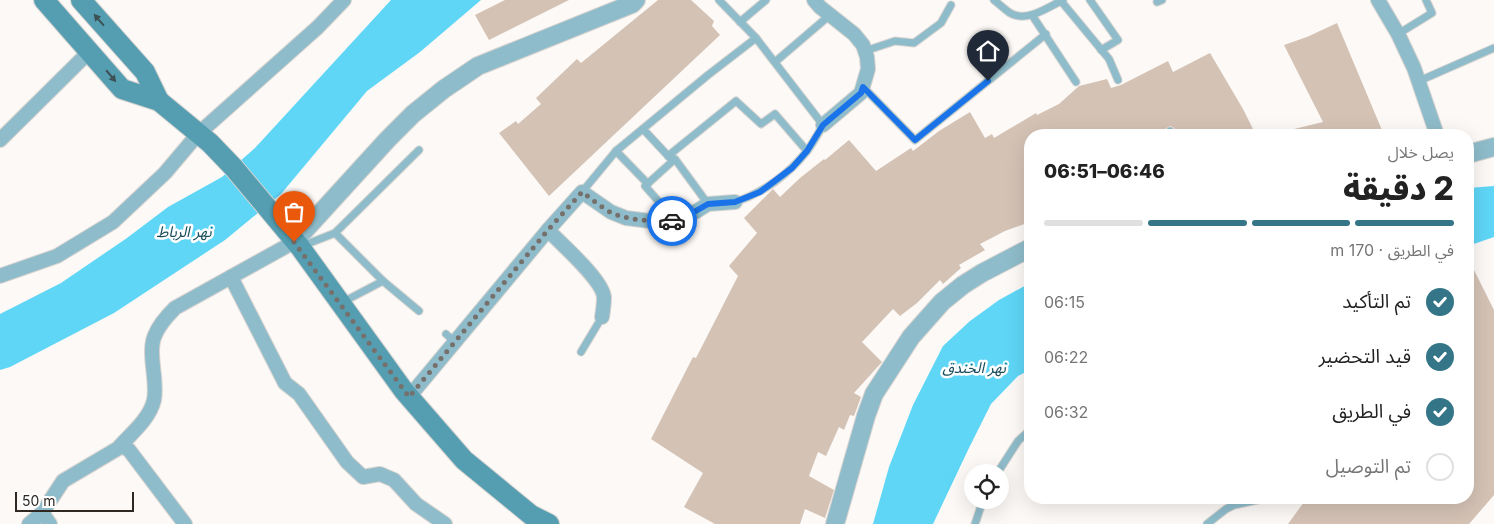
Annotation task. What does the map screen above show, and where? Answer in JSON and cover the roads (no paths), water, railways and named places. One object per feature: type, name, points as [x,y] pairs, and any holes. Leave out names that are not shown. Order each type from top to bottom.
[{"type":"main road","points":[[44,0],[122,89],[159,101],[204,139],[234,168],[293,241],[409,397],[464,460],[530,515],[549,524]]},
{"type":"main road","points":[[81,0],[145,72],[159,101]]},
{"type":"street","points":[[0,276],[57,256],[113,222],[204,139],[344,0]]},
{"type":"street","points":[[29,524],[46,518],[64,481],[120,446],[147,415],[154,402],[156,386],[152,356],[154,337],[160,325],[175,308],[293,241],[413,114],[444,89],[478,66],[632,4],[636,0]]},
{"type":"street","points":[[814,0],[854,34],[863,45],[868,69],[861,93],[823,125]]},
{"type":"street","points":[[1378,0],[1398,34],[1414,68],[1434,129]]},
{"type":"street","points":[[0,140],[90,51]]},
{"type":"street","points":[[1474,152],[1494,147]]},
{"type":"street","points":[[409,397],[450,338],[582,192],[611,212],[626,218],[650,221],[676,220],[708,204],[735,202]]},
{"type":"street","points":[[548,230],[597,281],[604,297],[602,317]]},
{"type":"street","points":[[835,524],[874,394],[911,337],[942,302],[963,285],[1024,251]]},
{"type":"street","points":[[231,277],[285,383],[299,394],[346,462],[363,477],[380,474],[394,480],[416,504],[445,524]]},
{"type":"street","points":[[120,446],[125,446],[129,450],[185,524]]},
{"type":"lane","points":[[719,0],[756,38],[823,125],[807,151],[792,168],[760,192],[735,202]]},
{"type":"lane","points":[[740,22],[766,0]]},
{"type":"lane","points":[[994,0],[1012,14],[1022,16],[1032,15],[1062,0],[1109,59],[1118,80]]},
{"type":"lane","points":[[1090,0],[1118,40],[1101,50]]},
{"type":"lane","points":[[1398,34],[1432,13],[1426,0]]},
{"type":"lane","points":[[865,51],[895,41],[914,43],[941,23],[951,5]]},
{"type":"lane","points":[[775,62],[830,15]]},
{"type":"lane","points":[[1032,15],[1076,82]]},
{"type":"lane","points":[[863,87],[915,140],[1046,34]]},
{"type":"lane","points":[[582,192],[616,151],[708,74],[756,38]]},
{"type":"lane","points":[[1419,81],[1494,48]]},
{"type":"lane","points":[[676,220],[646,186],[670,158],[736,101],[761,124],[775,114],[807,151]]},
{"type":"lane","points":[[644,129],[670,158],[675,159],[708,204]]},
{"type":"lane","points":[[293,241],[335,233],[419,150]]},
{"type":"lane","points":[[616,151],[648,184]]},
{"type":"lane","points":[[335,233],[383,280],[419,311]]},
{"type":"lane","points":[[341,304],[383,280]]},
{"type":"lane","points":[[580,352],[602,317]]},
{"type":"lane","points":[[1003,464],[1018,441],[1024,436]]},
{"type":"lane","points":[[1207,524],[1226,509],[1239,504]]},
{"type":"lane","points":[[975,524],[980,509]]},
{"type":"water","name":"نهر الرباط","points":[[391,0],[481,0],[420,52],[367,91],[281,194],[225,240],[114,313],[10,367],[0,370],[0,314],[61,283],[127,238],[168,207],[222,177],[255,148]]},
{"type":"water","points":[[1494,186],[1494,237],[1474,244],[1474,188]]},
{"type":"water","name":"نهر الخندق","points":[[1024,286],[1024,373],[1018,376],[991,404],[933,524],[873,524],[889,467],[913,405],[943,346],[970,321],[999,300]]}]
